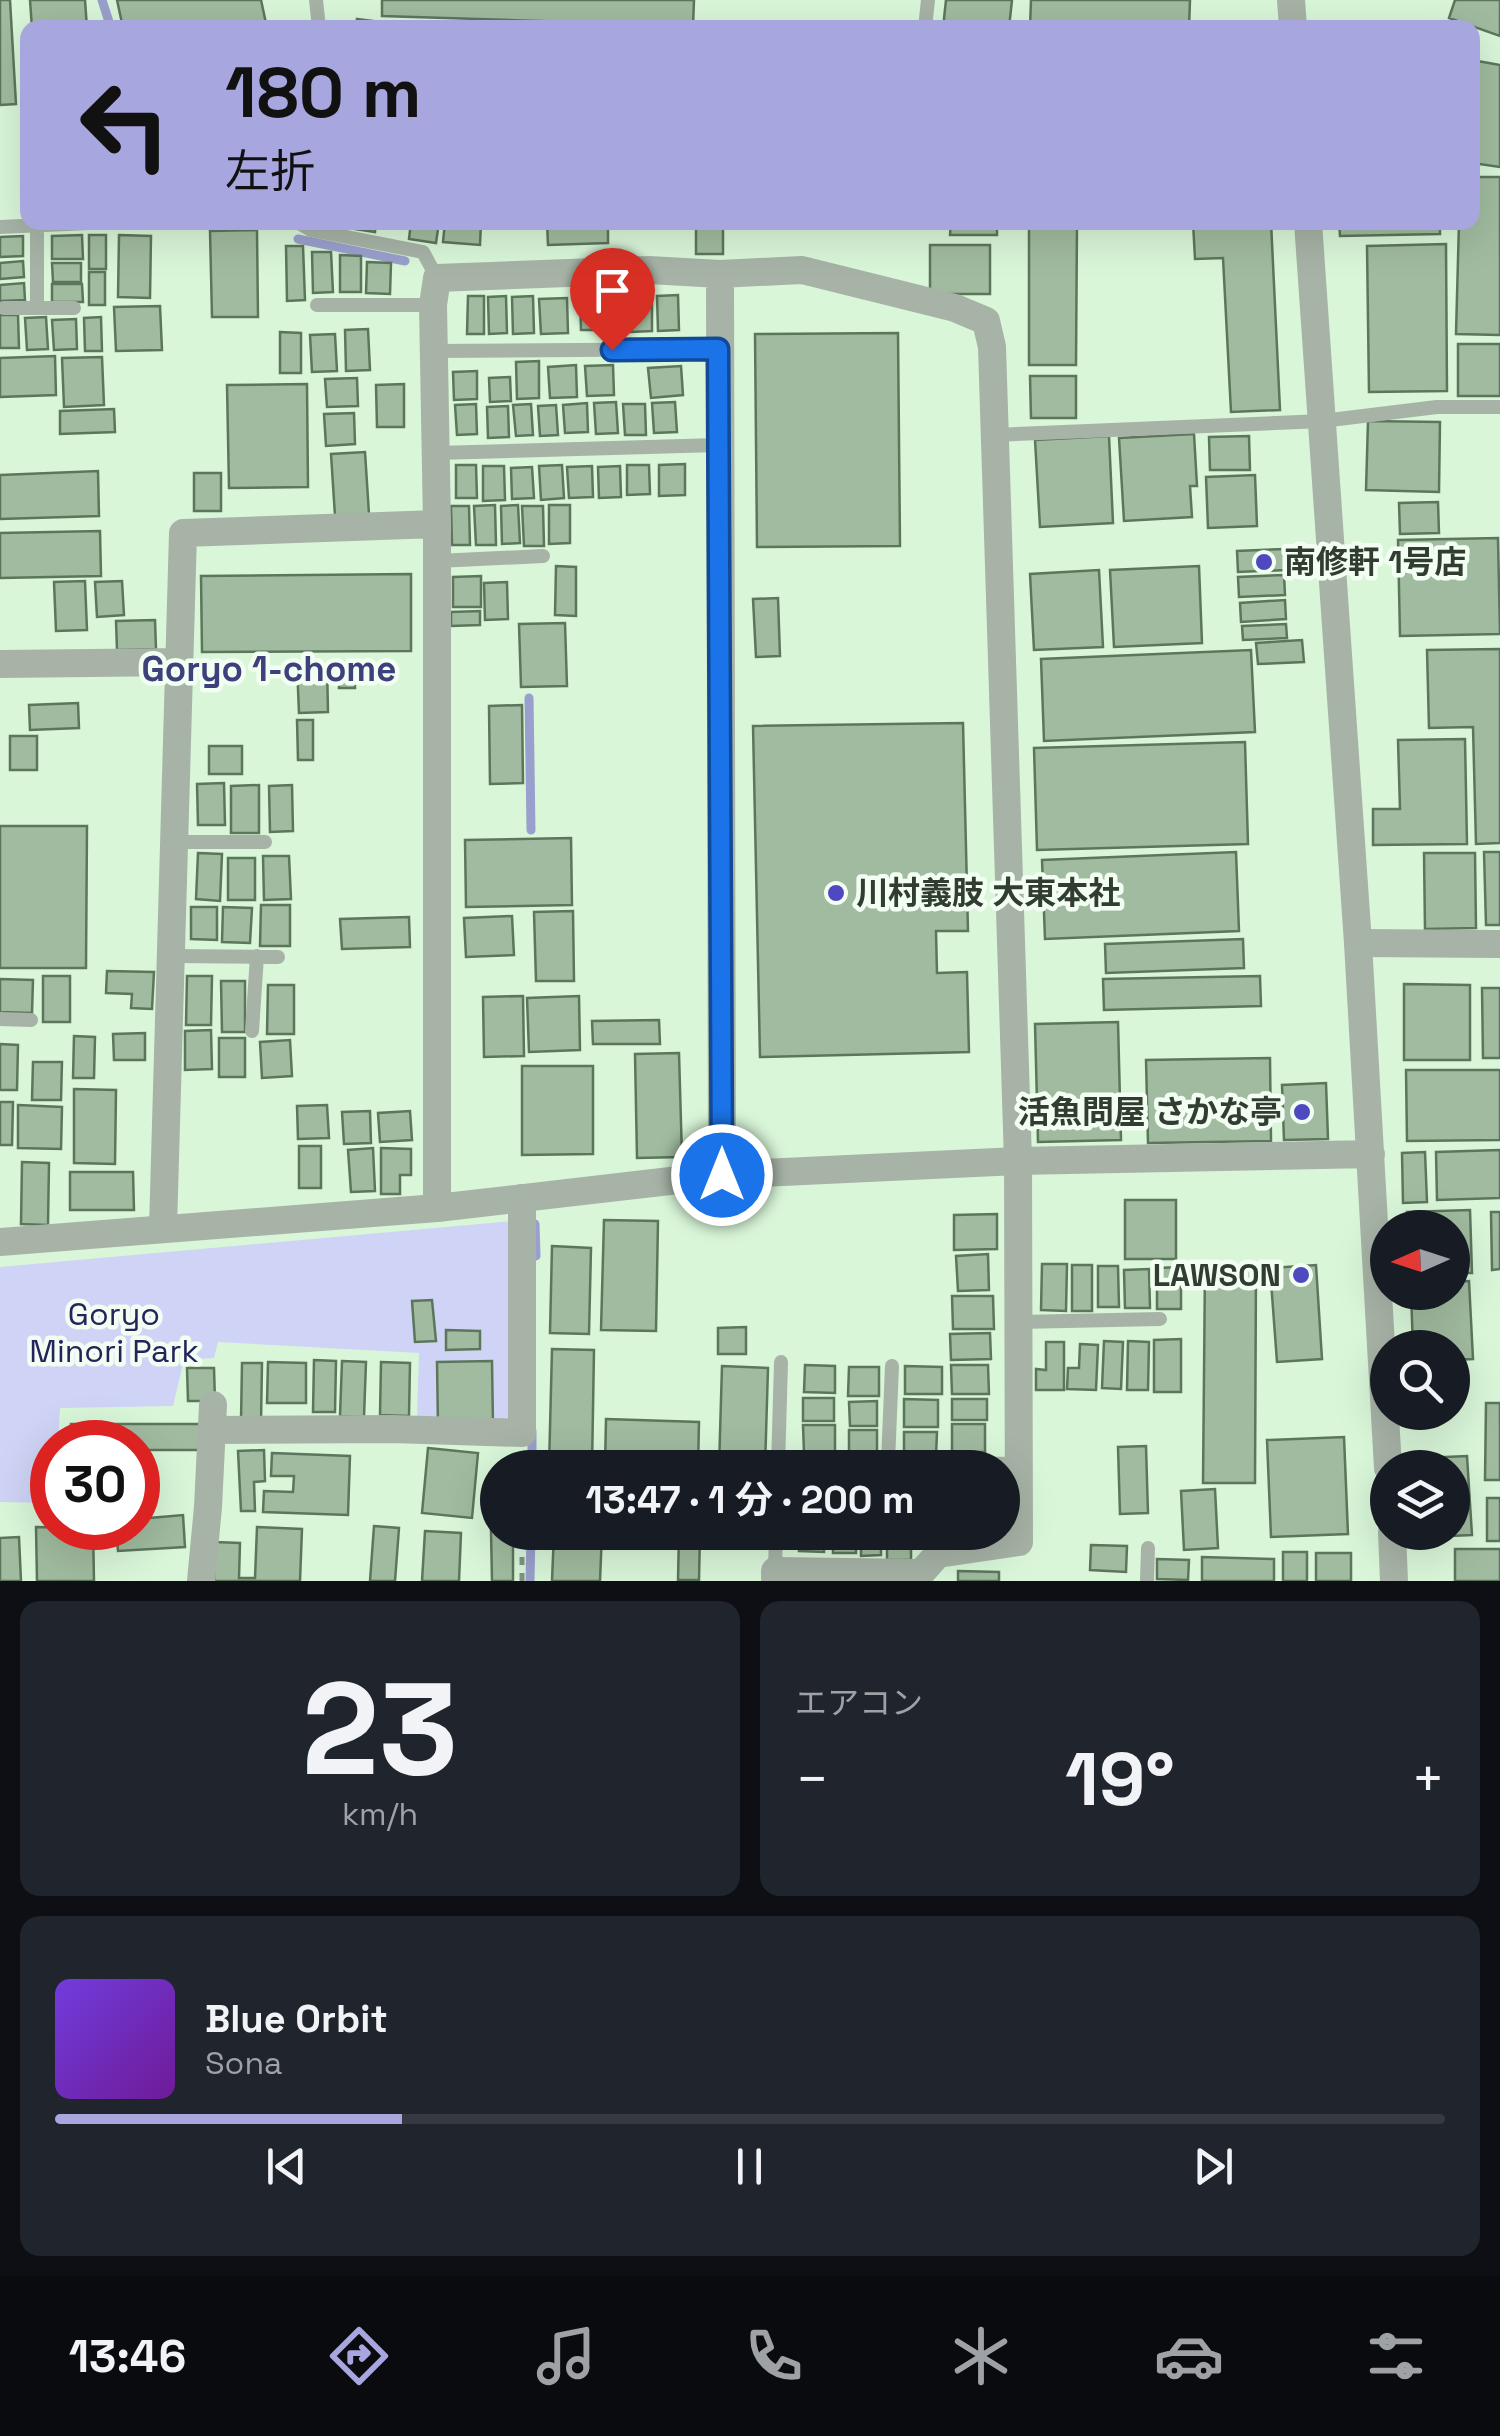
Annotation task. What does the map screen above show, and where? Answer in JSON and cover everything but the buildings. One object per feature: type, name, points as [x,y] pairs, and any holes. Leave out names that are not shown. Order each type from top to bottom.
[{"type":"street","points":[[1309,230],[1372,1154],[1387,1450]]},
{"type":"street","points":[[437,1208],[435,292],[650,270],[720,274],[802,270],[955,308],[986,321],[992,347],[1018,1161],[1019,1450]]},
{"type":"street","points":[[720,274],[722,1175]]},
{"type":"street","points":[[163,1228],[183,533],[438,524]]},
{"type":"street","points":[[0,664],[180,662]]},
{"type":"street","points":[[1358,943],[1500,944]]},
{"type":"street","points":[[0,1242],[437,1208],[722,1175],[1018,1161],[1372,1154]]},
{"type":"street","points":[[201,1581],[213,1418],[522,1433],[522,1198]]},
{"type":"street","points":[[775,1576],[920,1573],[938,1554],[965,1550]]},
{"type":"street","points":[[1393,1550],[1394,1581]]},
{"type":"lane","points":[[37,230],[37,308]]},
{"type":"lane","points":[[311,230],[423,252],[435,292],[317,305]]},
{"type":"lane","points":[[4,308],[74,308]]},
{"type":"lane","points":[[434,352],[718,349]]},
{"type":"lane","points":[[995,435],[1322,421],[1437,406],[1500,407]]},
{"type":"lane","points":[[436,453],[718,445]]},
{"type":"lane","points":[[437,561],[543,556]]},
{"type":"lane","points":[[175,842],[265,842]]},
{"type":"lane","points":[[172,956],[278,956]]},
{"type":"lane","points":[[252,1031],[257,956]]},
{"type":"lane","points":[[0,1018],[31,1020]]},
{"type":"lane","points":[[1018,1322],[1160,1319]]},
{"type":"lane","points":[[778,1450],[781,1362]]},
{"type":"lane","points":[[888,1450],[892,1366]]},
{"type":"lane","points":[[1147,1581],[1148,1548]]},
{"type":"lane","points":[[775,1576],[776,1550]]},
{"type":"path","points":[[522,1550],[522,1581]]},
{"type":"green space","name":"Goryo Minori Park","points":[[512,1221],[511,1421],[417,1418],[419,1353],[218,1342],[214,1358],[184,1360],[173,1406],[60,1408],[59,1420],[30,1420],[30,1503],[0,1502],[0,1267]]},
{"type":"waterway","points":[[102,0],[108,20]]},
{"type":"waterway","points":[[298,239],[405,261]]},
{"type":"waterway","points":[[529,698],[531,830]]},
{"type":"waterway","points":[[535,1224],[536,1256]]},
{"type":"waterway","points":[[532,1431],[532,1450]]},
{"type":"waterway","points":[[530,1581],[531,1550]]},
{"type":"place","name":"南修軒 1号店","points":[[1264,562]]},
{"type":"place","name":"川村義肢 大東本社","points":[[836,893]]},
{"type":"place","name":"活魚問屋 さかな亭","points":[[1302,1112]]},
{"type":"place","name":"LAWSON","points":[[1301,1275]]},
{"type":"district","name":"Goryo 1-chome","points":[[269,669]]},
{"type":"route","points":[[612,350],[718,349],[722,1175]]}]
